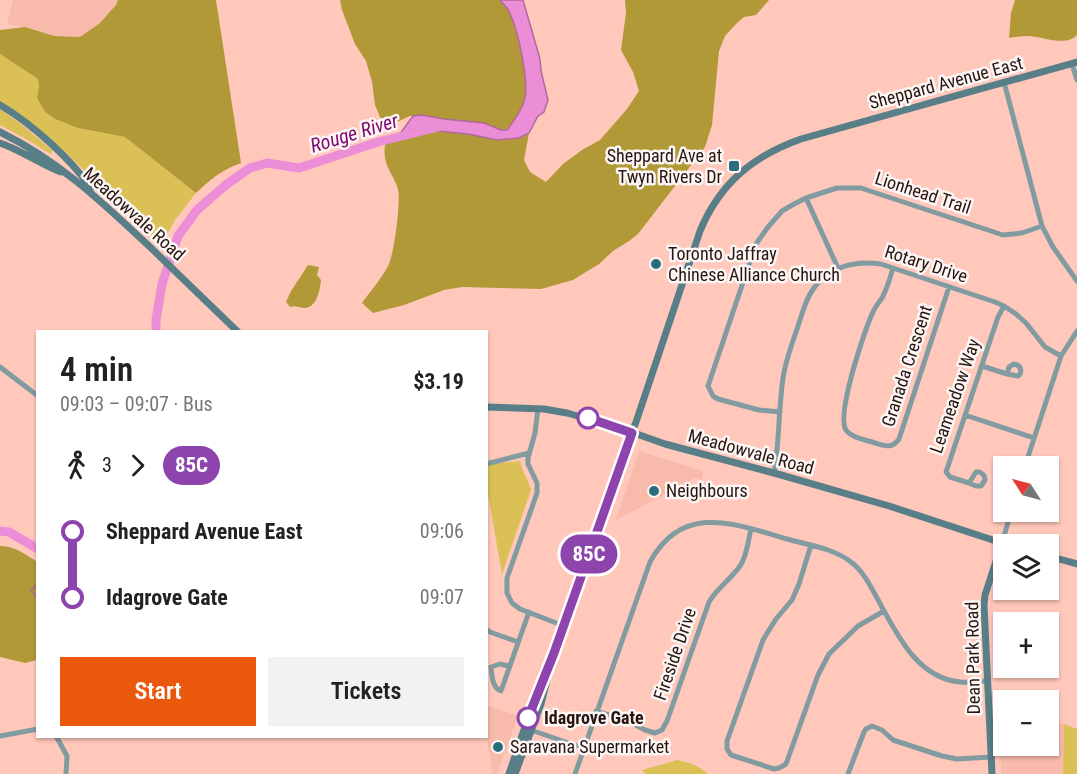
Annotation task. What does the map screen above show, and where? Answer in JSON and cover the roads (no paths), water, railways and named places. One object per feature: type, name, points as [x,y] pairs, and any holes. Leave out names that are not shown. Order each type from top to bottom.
[{"type":"main road","name":"Sheppard Avenue East","points":[[509,774],[541,704],[554,653],[700,231],[722,192],[741,171],[754,162],[801,139],[1075,63]]},
{"type":"main road","points":[[0,105],[36,131],[80,173],[98,198]]},
{"type":"main road","name":"Meadowvale Road","points":[[0,132],[28,146],[98,198],[236,330]]},
{"type":"main road","points":[[0,143],[72,177]]},
{"type":"main road","name":"Meadowvale Road","points":[[488,407],[538,409],[567,413],[677,448],[889,506],[993,540]]},
{"type":"main road","points":[[1059,559],[1077,564]]},
{"type":"main road","name":"Dean Park Road","points":[[992,774],[984,617],[985,595],[993,574]]},
{"type":"main road","name":"Sheppard Avenue East","points":[[515,774],[528,729]]},
{"type":"street","points":[[1075,63],[1077,80]]},
{"type":"street","points":[[1004,82],[1042,226],[1053,247],[1077,281]]},
{"type":"street","name":"Lionhead Trail","points":[[780,412],[759,410],[718,399],[713,396],[708,386],[756,244],[782,211],[806,198],[837,188],[861,188],[1002,235],[1022,233],[1042,226]]},
{"type":"street","points":[[806,198],[838,268]]},
{"type":"street","name":"Rotary Drive","points":[[774,473],[784,372],[804,307],[819,282],[838,268],[853,263],[881,264],[995,302],[1016,314],[1045,348],[1061,356]]},
{"type":"street","name":"Granada Crescent","points":[[893,268],[870,319],[848,388],[844,407],[844,425],[847,432],[856,437],[888,447],[899,439],[949,287]]},
{"type":"street","name":"Leameadow Way","points":[[969,483],[950,477],[946,472],[998,317],[1004,306]]},
{"type":"street","points":[[1028,456],[1061,356],[1077,332]]},
{"type":"street","points":[[982,366],[1007,374]]},
{"type":"street","points":[[0,367],[36,394]]},
{"type":"street","points":[[538,409],[528,464],[537,483],[537,493],[506,585],[512,603],[520,609],[564,626]]},
{"type":"street","points":[[965,416],[1034,438]]},
{"type":"street","points":[[488,463],[529,453]]},
{"type":"street","points":[[574,774],[650,562],[665,541],[682,529],[701,523],[728,523],[832,551],[851,562],[866,578],[916,661],[944,679],[960,682],[987,681]]},
{"type":"street","name":"Fireside Drive","points":[[596,711],[630,722],[649,732],[655,733],[662,730],[709,602],[720,586],[739,567],[751,529]]},
{"type":"street","points":[[811,545],[792,600],[776,619],[763,640],[727,741],[727,749],[731,755],[774,768],[786,764],[818,675],[829,654],[858,626],[884,611]]},
{"type":"street","points":[[509,666],[500,664],[491,667],[495,687],[498,690],[501,691],[529,612]]},
{"type":"street","points":[[488,630],[518,642]]},
{"type":"street","points":[[848,774],[862,736],[866,729],[872,726],[882,730],[893,740],[942,756],[957,759],[991,758]]},
{"type":"street","points":[[0,736],[36,729]]},
{"type":"street","points":[[528,729],[583,748]]},
{"type":"street","points":[[57,738],[68,756],[66,774]]},
{"type":"waterway","name":"Rouge River","points":[[156,330],[162,284],[178,236],[197,210],[227,184],[250,168],[267,163],[299,168],[378,142],[438,127]]},
{"type":"waterway","name":"Rouge River","points":[[0,531],[9,532],[36,548]]},
{"type":"waterway","points":[[36,585],[31,591],[36,596]]},
{"type":"place","name":"Sheppard Ave at Twyn Rivers Dr","points":[[734,166]]},
{"type":"place","name":"Toronto Jaffray Chinese Alliance Church","points":[[656,264]]},
{"type":"place","name":"Neighbours","points":[[654,491]]},
{"type":"place","name":"Idagrove Gate","points":[[528,718]]},
{"type":"place","name":"Saravana Supermarket","points":[[498,747]]}]
